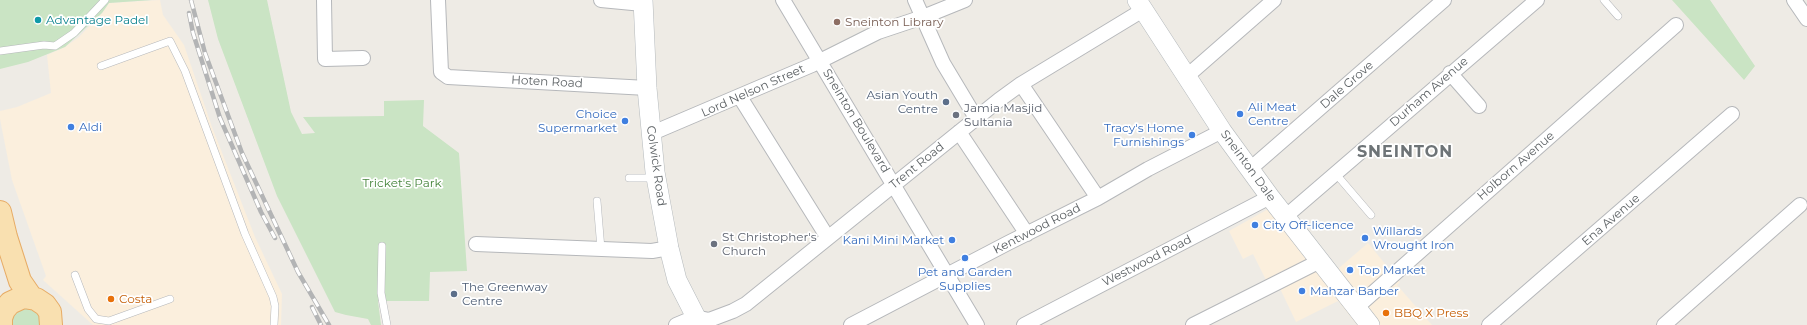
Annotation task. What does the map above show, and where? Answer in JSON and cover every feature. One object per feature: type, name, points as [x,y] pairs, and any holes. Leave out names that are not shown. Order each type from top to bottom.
[{"type":"main road","points":[[0,212],[20,281],[31,297],[45,305],[55,321]]},
{"type":"main road","points":[[2,311],[16,298],[31,297]]},
{"type":"street","points":[[324,0],[325,59],[363,58]]},
{"type":"street","name":"Hoten Road","points":[[438,0],[441,72],[448,77],[647,88]]},
{"type":"street","points":[[601,0],[643,2]]},
{"type":"street","name":"Sneinton Boulevard","points":[[783,0],[895,184],[977,325]]},
{"type":"street","points":[[915,0],[943,63],[976,118]]},
{"type":"street","name":"Lord Nelson Street","points":[[650,134],[740,97],[878,32],[923,18],[965,0]]},
{"type":"street","points":[[1186,77],[1274,0]]},
{"type":"street","name":"Dale Grove","points":[[1250,169],[1444,0]]},
{"type":"street","name":"Durham Avenue","points":[[1285,217],[1450,73],[1537,0]]},
{"type":"street","points":[[1794,0],[1807,19]]},
{"type":"street","name":"Colwick Road","points":[[643,2],[650,134],[656,178],[669,248],[677,280],[698,321]]},
{"type":"street","name":"Sneinton Dale","points":[[1140,5],[1222,131],[1285,217],[1370,325]]},
{"type":"street","name":"Trent Road","points":[[698,321],[709,320],[733,311],[746,304],[976,118],[1021,84],[1140,5]]},
{"type":"street","name":"Holborn Avenue","points":[[1357,307],[1676,25]]},
{"type":"street","points":[[1450,73],[1479,106]]},
{"type":"street","points":[[1021,84],[1098,198]]},
{"type":"street","points":[[740,97],[828,238]]},
{"type":"street","name":"Ena Avenue","points":[[1489,325],[1732,114]]},
{"type":"street","name":"Kentwood Road","points":[[851,325],[1098,198],[1148,169],[1222,131]]},
{"type":"street","points":[[959,132],[1027,234]]},
{"type":"street","name":"Westwood Road","points":[[1024,325],[1270,197]]},
{"type":"street","points":[[1664,325],[1800,205]]},
{"type":"street","points":[[476,244],[601,250],[652,251],[669,248]]},
{"type":"street","points":[[1193,325],[1320,261]]},
{"type":"street","points":[[676,325],[698,321]]},
{"type":"lane","points":[[0,51],[44,45],[55,46],[74,34],[105,0]]},
{"type":"lane","points":[[1604,0],[1618,16]]},
{"type":"lane","points":[[101,66],[170,41],[185,71],[245,234],[273,297],[275,306],[274,325]]},
{"type":"lane","points":[[1336,174],[1371,215]]},
{"type":"lane","points":[[628,178],[656,178]]},
{"type":"lane","points":[[596,201],[601,250]]},
{"type":"lane","points":[[382,246],[381,293],[387,325]]},
{"type":"lane","points":[[75,275],[88,309],[96,320],[109,321],[170,299]]},
{"type":"shaded area","points":[[160,0],[163,15],[184,45],[212,127],[255,237],[282,294],[281,325],[93,325],[43,280],[46,276],[12,180],[0,119],[0,111],[17,107],[51,93],[47,55],[65,47],[79,37],[102,13],[109,3]]},
{"type":"shaded area","points":[[1270,208],[1325,280],[1368,243],[1400,282],[1397,285],[1432,325],[1357,325],[1338,301],[1296,322],[1274,276],[1266,280],[1253,254],[1243,259],[1229,231]]},
{"type":"green space","points":[[0,0],[152,0],[109,3],[102,13],[65,47],[28,62],[0,69]]},
{"type":"green space","name":"Tricket's Park","points":[[208,0],[267,0],[291,112],[302,134],[315,133],[303,117],[384,116],[384,101],[424,100],[423,126],[459,153],[467,271],[430,272],[429,301],[378,301],[381,325],[371,325],[368,319],[335,312],[277,196],[218,39]]},
{"type":"green space","points":[[1672,0],[1710,0],[1755,66],[1744,80]]},
{"type":"green space","points":[[35,305],[45,325],[10,325],[15,309]]},
{"type":"railway","points":[[191,0],[205,53],[242,153],[298,272],[329,325]]},
{"type":"railway","points":[[189,13],[193,33],[220,118],[261,212],[275,238]]},
{"type":"railway","points":[[312,307],[321,325]]},
{"type":"place","name":"Advantage Padel","points":[[38,20]]},
{"type":"place","name":"Sneinton Library","points":[[837,22]]},
{"type":"place","name":"Asian Youth Centre","points":[[946,102]]},
{"type":"place","name":"Ali Meat Centre","points":[[1240,114]]},
{"type":"place","name":"Jamia Masjid Sultania","points":[[956,115]]},
{"type":"place","name":"Choice Supermarket","points":[[625,121]]},
{"type":"place","name":"Aldi","points":[[71,127]]},
{"type":"place","name":"Tracy's Home Furnishings","points":[[1192,135]]},
{"type":"place","name":"City Off-licence","points":[[1255,225]]},
{"type":"place","name":"Willards Wrought Iron","points":[[1365,238]]},
{"type":"place","name":"Kani Mini Market","points":[[952,240]]},
{"type":"place","name":"St Christopher's Church","points":[[714,244]]},
{"type":"place","name":"Pet and Garden Supplies","points":[[965,258]]},
{"type":"place","name":"Top Market","points":[[1350,270]]},
{"type":"place","name":"Mahzar Barber","points":[[1302,291]]},
{"type":"place","name":"The Greenway Centre","points":[[454,294]]},
{"type":"place","name":"Costa","points":[[111,299]]},
{"type":"place","name":"BBQ X Press","points":[[1386,313]]},
{"type":"district","name":"SNEINTON","points":[[1405,152]]}]
